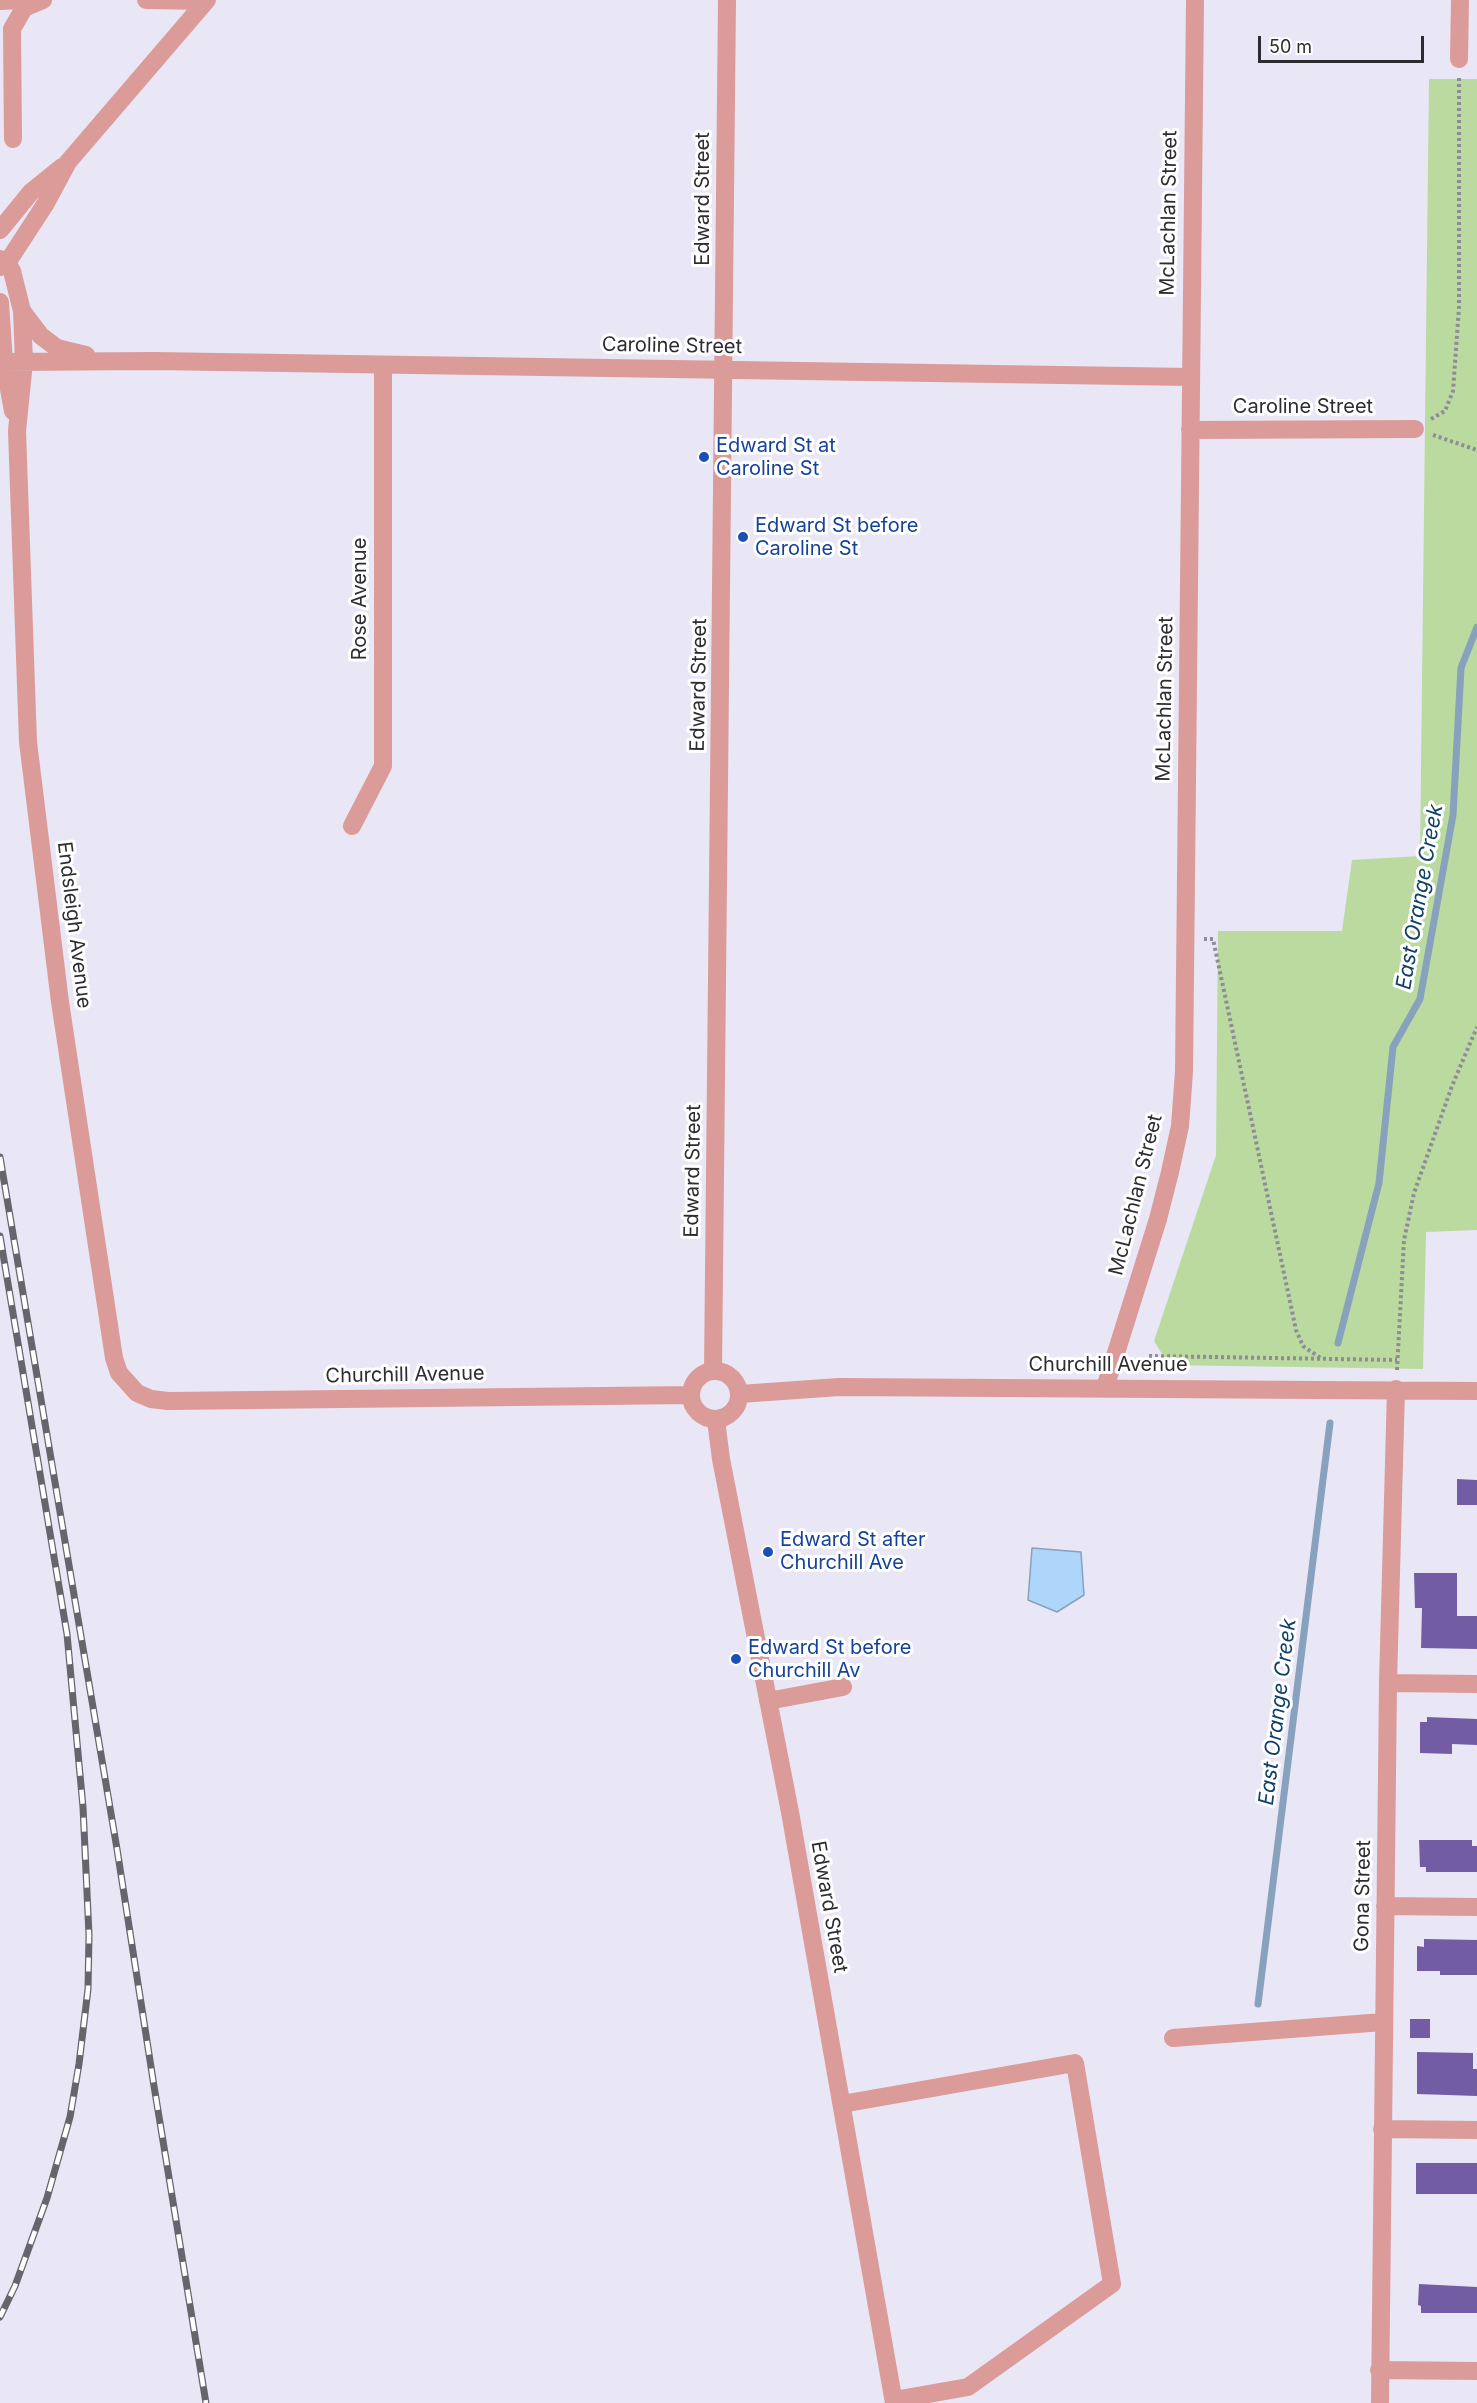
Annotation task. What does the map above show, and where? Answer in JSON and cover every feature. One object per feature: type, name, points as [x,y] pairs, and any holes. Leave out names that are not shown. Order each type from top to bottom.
[{"type":"street","points":[[0,1],[22,0]]},
{"type":"street","points":[[13,139],[12,29],[24,8],[43,0]]},
{"type":"street","name":"Endsleigh Avenue","points":[[146,0],[206,0]]},
{"type":"street","name":"Endsleigh Avenue","points":[[0,230],[31,192],[68,162],[206,0]]},
{"type":"street","name":"Edward Street","points":[[713,1371],[727,0]]},
{"type":"street","name":"McLachlan Street","points":[[1105,1388],[1158,1219],[1180,1126],[1184,1072],[1195,0]]},
{"type":"street","points":[[1459,59],[1460,0]]},
{"type":"street","name":"Endsleigh Avenue","points":[[68,162],[46,203],[2,263],[16,279],[22,311],[24,362],[17,431],[30,754],[60,1002],[114,1358],[118,1373],[126,1383]]},
{"type":"street","name":"Endsleigh Avenue","points":[[0,302],[4,362],[17,431]]},
{"type":"street","name":"Caroline Street","points":[[22,311],[41,336],[57,348],[80,355],[154,362]]},
{"type":"street","name":"Caroline Street","points":[[4,362],[725,369],[1190,377]]},
{"type":"street","name":"Rose Avenue","points":[[352,826],[382,766],[383,365]]},
{"type":"street","name":"Caroline Street","points":[[1190,430],[1415,429]]},
{"type":"street","points":[[713,1371],[728,1375],[734,1380],[740,1394],[736,1408],[724,1418],[716,1420],[708,1419],[696,1410],[691,1395],[692,1388],[700,1376],[713,1371]]},
{"type":"street","name":"Churchill Avenue","points":[[126,1383],[137,1393],[151,1399],[168,1401],[691,1395]]},
{"type":"street","name":"Churchill Avenue","points":[[740,1394],[839,1387],[1477,1391]]},
{"type":"street","name":"Gona Street","points":[[1380,2403],[1388,1683],[1396,1389]]},
{"type":"street","name":"Edward Street","points":[[716,1420],[721,1459],[842,2104],[894,2402]]},
{"type":"street","points":[[1388,1683],[1477,1684]]},
{"type":"street","points":[[768,1701],[843,1687]]},
{"type":"street","points":[[1385,1906],[1477,1907]]},
{"type":"street","points":[[1173,2038],[1383,2022]]},
{"type":"street","points":[[842,2104],[1075,2063],[1112,2284],[968,2387],[894,2402]]},
{"type":"street","points":[[1382,2129],[1477,2130]]},
{"type":"street","points":[[1379,2370],[1477,2371]]},
{"type":"path","points":[[1415,429],[1445,411],[1453,391],[1459,307],[1459,59]]},
{"type":"path","points":[[1415,429],[1477,450]]},
{"type":"path","points":[[1185,940],[1213,939],[1296,1329],[1303,1346],[1322,1359]]},
{"type":"path","points":[[1396,1389],[1404,1240],[1414,1193],[1452,1086],[1477,1027]]},
{"type":"path","points":[[1149,1356],[1397,1360]]},
{"type":"green space","points":[[1429,79],[1477,79],[1477,1230],[1426,1232],[1423,1369],[1169,1365],[1154,1341],[1216,1155],[1218,931],[1342,931],[1352,860],[1420,856]]},
{"type":"water","points":[[1032,1548],[1081,1552],[1084,1595],[1057,1612],[1028,1600]]},
{"type":"building","points":[[1457,1479],[1477,1480],[1477,1505],[1457,1505]]},
{"type":"building","points":[[1414,1573],[1457,1573],[1457,1616],[1477,1616],[1477,1649],[1421,1648],[1422,1608],[1415,1608]]},
{"type":"building","points":[[1427,1717],[1477,1719],[1477,1745],[1452,1744],[1452,1754],[1420,1753],[1420,1722],[1427,1722]]},
{"type":"building","points":[[1419,1840],[1472,1840],[1472,1846],[1477,1846],[1477,1872],[1426,1872],[1426,1867],[1420,1867]]},
{"type":"building","points":[[1424,1939],[1477,1940],[1477,1975],[1440,1975],[1440,1971],[1417,1971],[1417,1946],[1424,1947]]},
{"type":"building","points":[[1410,2019],[1430,2019],[1430,2038],[1410,2038]]},
{"type":"building","points":[[1417,2052],[1473,2053],[1473,2069],[1477,2069],[1477,2096],[1417,2094]]},
{"type":"building","points":[[1416,2163],[1477,2163],[1477,2194],[1416,2194]]},
{"type":"building","points":[[1419,2284],[1477,2287],[1477,2313],[1421,2313],[1421,2306],[1418,2305]]},
{"type":"waterway","name":"East Orange Creek","points":[[1338,1343],[1379,1183],[1393,1047],[1420,999],[1453,815],[1461,668],[1477,627]]},
{"type":"waterway","name":"East Orange Creek","points":[[1258,2004],[1330,1423]]},
{"type":"railway","points":[[0,1157],[117,1849],[206,2403]]},
{"type":"railway","points":[[0,1236],[67,1634],[83,1807],[89,1935],[88,1989],[70,2117],[47,2198],[15,2286],[0,2317]]},
{"type":"place","name":"Edward St at Caroline St","points":[[704,457]]},
{"type":"place","name":"Edward St before Caroline St","points":[[743,537]]},
{"type":"place","name":"Edward St after Churchill Ave","points":[[768,1552]]},
{"type":"place","name":"Edward St before Churchill Av","points":[[736,1659]]}]
